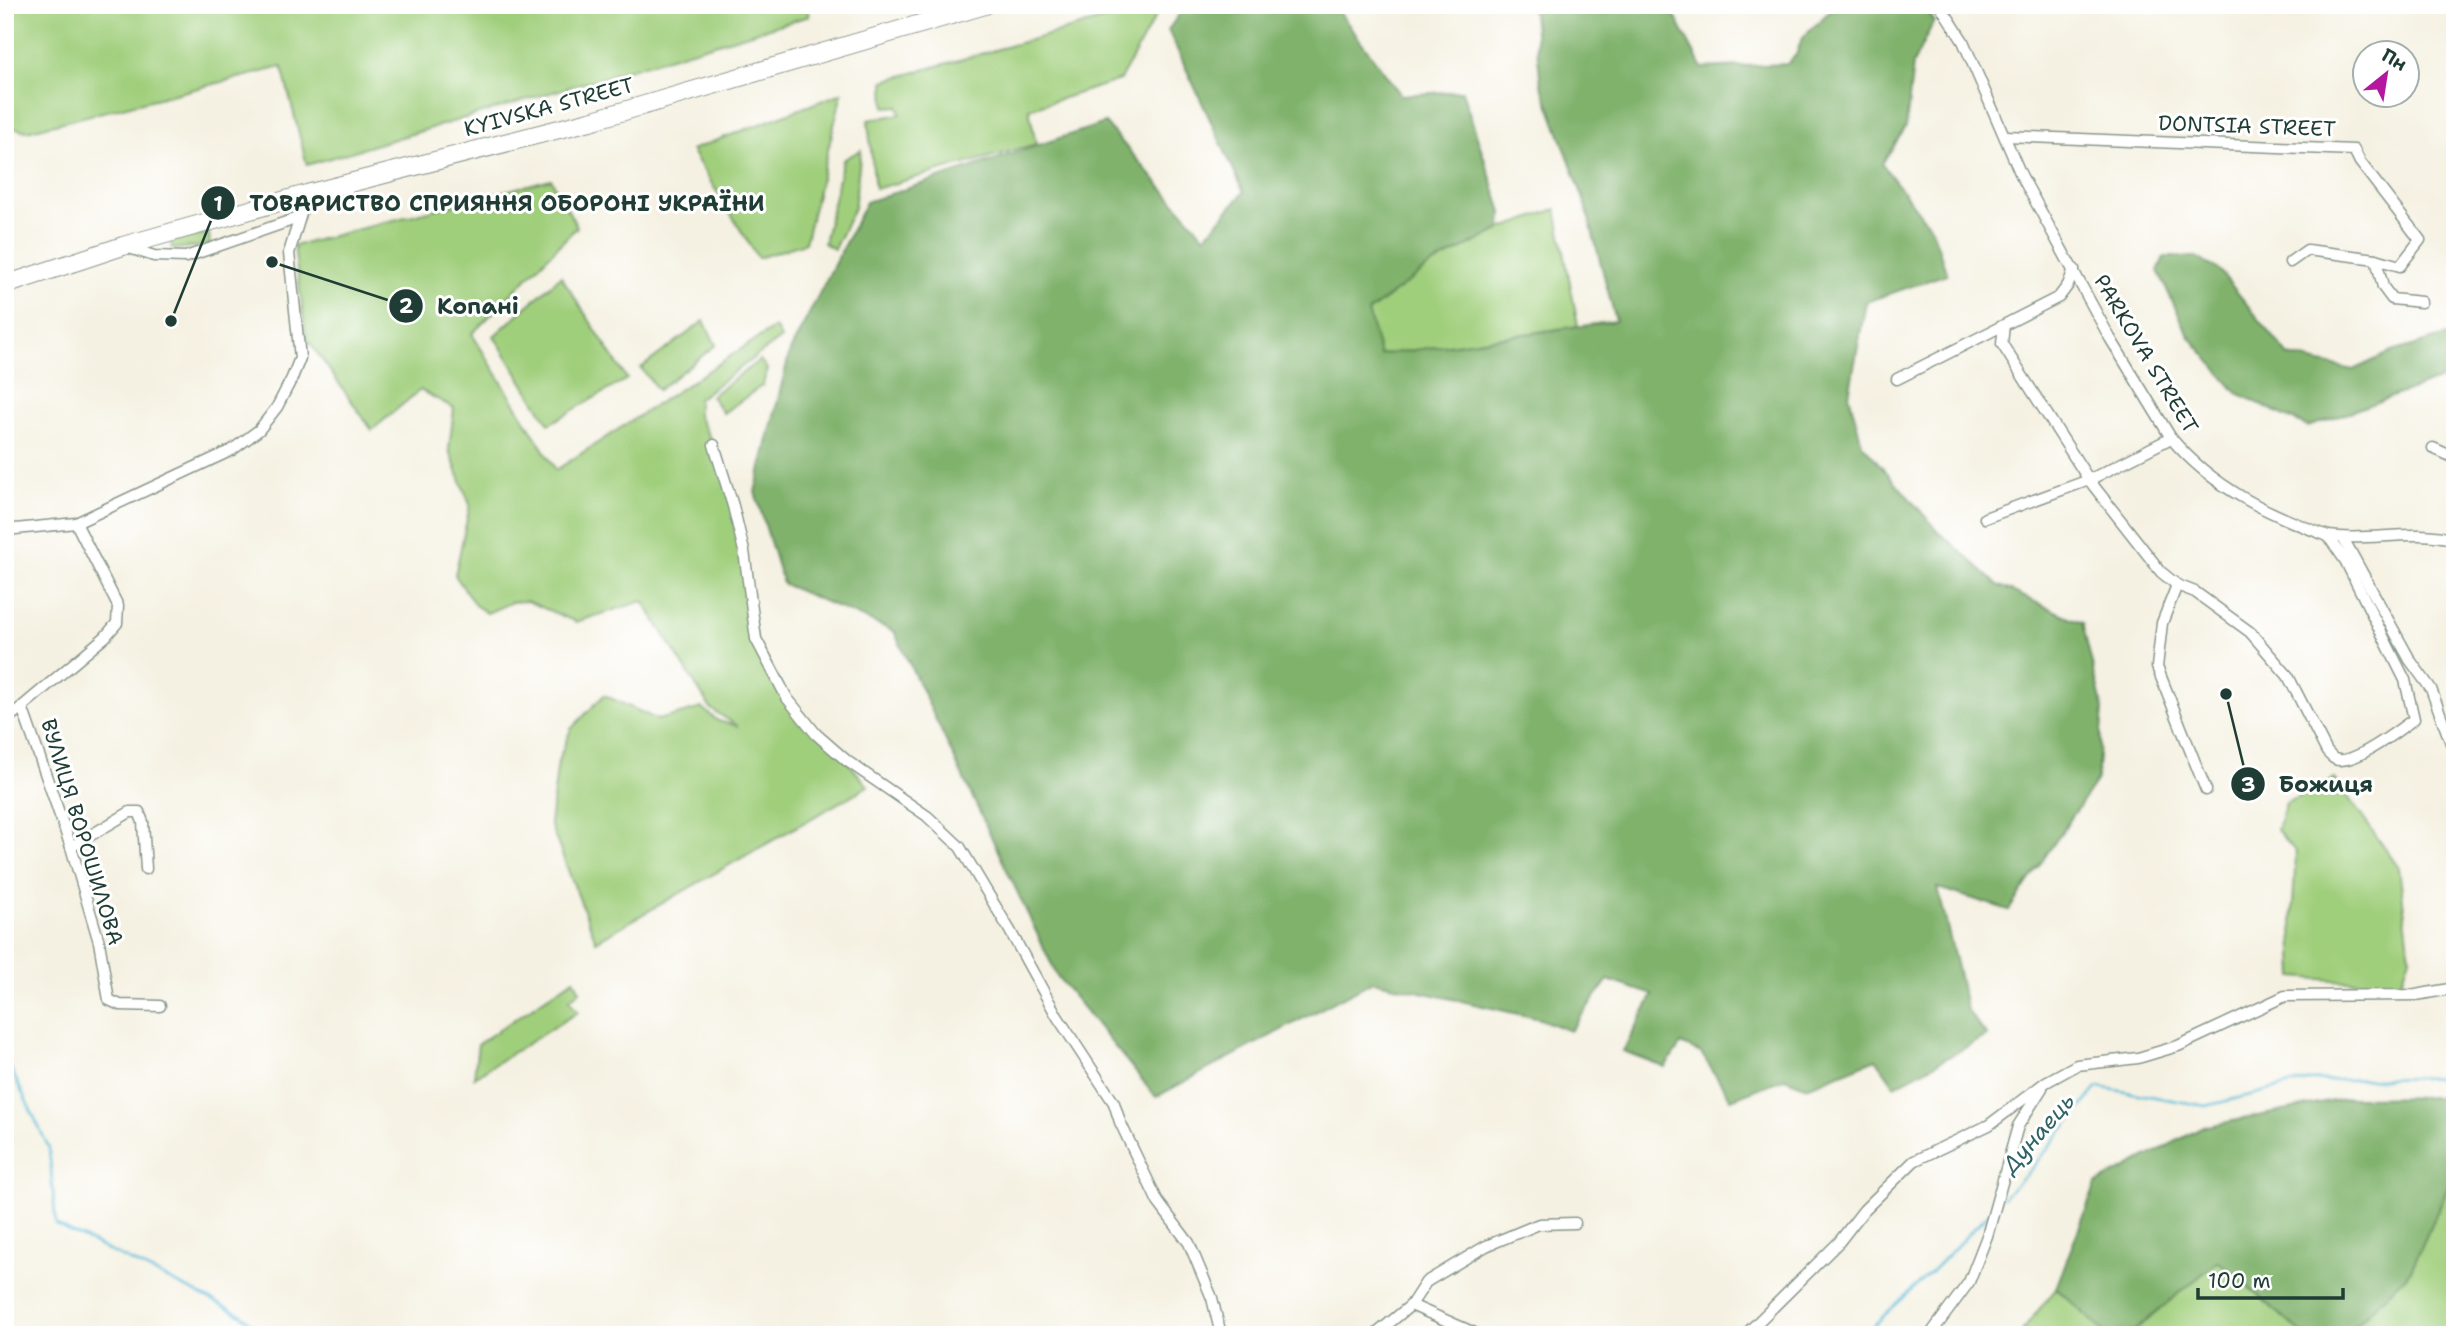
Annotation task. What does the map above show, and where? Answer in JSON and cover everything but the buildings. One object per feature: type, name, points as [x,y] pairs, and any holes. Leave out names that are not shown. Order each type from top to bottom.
[{"type":"main road","name":"KYIVSKA STREET","points":[[5,285],[123,246],[307,194],[590,121],[985,5]]},
{"type":"street","name":"PARKOVA STREET","points":[[1940,5],[1963,41],[2021,175],[2110,338],[2183,453],[2241,499],[2328,536],[2443,537],[2455,540]]},
{"type":"street","name":"DONTSIA STREET","points":[[2006,136],[2354,150],[2360,162],[2420,240],[2400,266],[2376,259],[2307,250],[2290,262]]},
{"type":"street","points":[[5,530],[76,523],[232,450],[259,430],[277,407],[300,358],[289,253],[307,194]]},
{"type":"street","points":[[123,246],[154,256],[186,257],[298,218]]},
{"type":"street","points":[[2376,259],[2383,287],[2392,299],[2421,302]]},
{"type":"street","points":[[1897,380],[2059,297],[2068,285],[2074,269]]},
{"type":"street","points":[[2004,326],[2002,344],[2089,480],[2161,572],[2177,585],[2195,592],[2250,632],[2288,676],[2327,752],[2334,759],[2343,761],[2361,754],[2414,719],[2405,680],[2345,560],[2328,536]]},
{"type":"street","points":[[1985,518],[2089,480],[2171,438]]},
{"type":"street","points":[[714,445],[744,551],[756,639],[787,698],[816,734],[847,761],[927,816],[960,847],[1057,1016],[1114,1103],[1120,1122],[1158,1202],[1189,1243],[1212,1298],[1221,1335]]},
{"type":"street","points":[[2433,448],[2455,458]]},
{"type":"street","points":[[5,721],[105,637],[117,623],[118,606],[76,523]]},
{"type":"street","points":[[2343,538],[2410,660],[2431,689],[2455,754]]},
{"type":"street","points":[[2177,585],[2162,623],[2157,667],[2206,790]]},
{"type":"street","points":[[2405,680],[2410,660]]},
{"type":"street","name":"ВУЛИЦЯ ВОРОШИЛОВА","points":[[22,707],[71,847],[99,942],[109,1000],[121,1005],[160,1006]]},
{"type":"street","points":[[71,847],[130,812],[139,812],[143,822],[146,869]]},
{"type":"street","points":[[1745,1335],[1829,1252],[1864,1210],[1914,1161],[1989,1125],[2046,1083],[2077,1065],[2138,1058],[2178,1046],[2286,996],[2416,995],[2455,988]]},
{"type":"street","points":[[1930,1335],[1969,1282],[1987,1236],[2018,1126],[2046,1083]]},
{"type":"street","points":[[1375,1335],[1411,1305],[1426,1282],[1486,1246],[1539,1224],[1575,1223]]},
{"type":"street","points":[[1411,1305],[1479,1335]]},
{"type":"green space","points":[[5,5],[806,5],[809,16],[307,165],[282,67],[27,131],[5,126]]},
{"type":"green space","points":[[1162,5],[1120,80],[1029,109],[1036,144],[875,189],[868,120],[901,114],[898,106],[885,107],[884,81]]},
{"type":"green space","points":[[1186,5],[1334,5],[1401,95],[1462,91],[1502,212],[1501,229],[1431,265],[1368,312],[1380,355],[1616,321],[1584,200],[1541,84],[1532,5],[1669,5],[1702,68],[1787,64],[1796,55],[1802,38],[1836,5],[1924,5],[1934,21],[1913,64],[1906,127],[1882,164],[1932,229],[1947,274],[1866,302],[1849,395],[1862,444],[1938,531],[1998,585],[2082,623],[2103,709],[2097,780],[2009,910],[1938,888],[1967,1010],[1987,1036],[1895,1086],[1876,1059],[1807,1087],[1785,1078],[1731,1099],[1701,1053],[1681,1044],[1665,1067],[1623,1051],[1653,995],[1608,980],[1570,1031],[1540,1019],[1373,981],[1156,1097],[1057,976],[894,631],[783,584],[755,492],[790,351],[866,202],[1105,123],[1205,237],[1244,192],[1168,30]]},
{"type":"green space","points":[[842,93],[805,243],[758,258],[691,150]]},
{"type":"green space","points":[[861,150],[854,208],[834,249],[824,243],[843,160]]},
{"type":"green space","points":[[551,179],[577,227],[472,334],[556,470],[775,327],[781,338],[698,399],[698,416],[714,445],[733,507],[756,640],[787,698],[868,786],[596,941],[550,824],[558,761],[571,729],[604,695],[658,720],[702,708],[718,721],[738,726],[711,709],[643,601],[576,622],[527,601],[512,602],[487,613],[475,605],[455,575],[470,505],[449,450],[454,408],[420,390],[372,430],[306,337],[294,246]]},
{"type":"green space","points":[[1556,209],[1578,326],[1380,355],[1368,312],[1431,265],[1501,229]]},
{"type":"green space","points":[[209,233],[210,245],[173,249],[171,246],[173,241]]},
{"type":"green space","points":[[2164,257],[2196,257],[2219,270],[2289,356],[2353,370],[2392,352],[2455,333],[2455,374],[2308,427],[2237,393],[2189,336],[2158,271]]},
{"type":"green space","points":[[561,276],[627,379],[549,424],[494,336]]},
{"type":"green space","points":[[704,321],[716,345],[658,390],[641,368]]},
{"type":"green space","points":[[760,360],[767,369],[763,385],[723,413],[711,396]]},
{"type":"green space","points":[[2335,779],[2399,868],[2410,957],[2400,985],[2294,977],[2292,924],[2296,852],[2277,830],[2286,803]]},
{"type":"green space","points":[[574,979],[580,991],[569,1000],[578,1012],[474,1077],[478,1044]]},
{"type":"green space","points":[[2455,1097],[2455,1172],[2411,1270],[2346,1335],[2304,1335],[2218,1261],[2129,1335],[2108,1335],[2056,1288],[2096,1184],[2203,1127],[2348,1098]]},
{"type":"green space","points":[[2455,1172],[2455,1335],[2346,1335],[2411,1270]]},
{"type":"green space","points":[[2218,1261],[2304,1335],[2129,1335]]},
{"type":"green space","points":[[2056,1288],[2108,1335],[2019,1335]]},
{"type":"waterway","points":[[5,1057],[49,1148],[56,1225],[242,1315],[263,1335]]},
{"type":"waterway","name":"Дунаець","points":[[2003,1198],[2030,1170],[2098,1087],[2206,1106],[2307,1081],[2455,1077]]},
{"type":"waterway","name":"Дунаець","points":[[1863,1335],[1989,1213]]},
{"type":"place","name":"Копані","points":[[272,262]]},
{"type":"place","name":"ТОВАРИСТВО СПРИЯННЯ ОБОРОНІ УКРАЇНИ","points":[[171,321]]},
{"type":"place","name":"Божиця","points":[[2226,694]]}]
